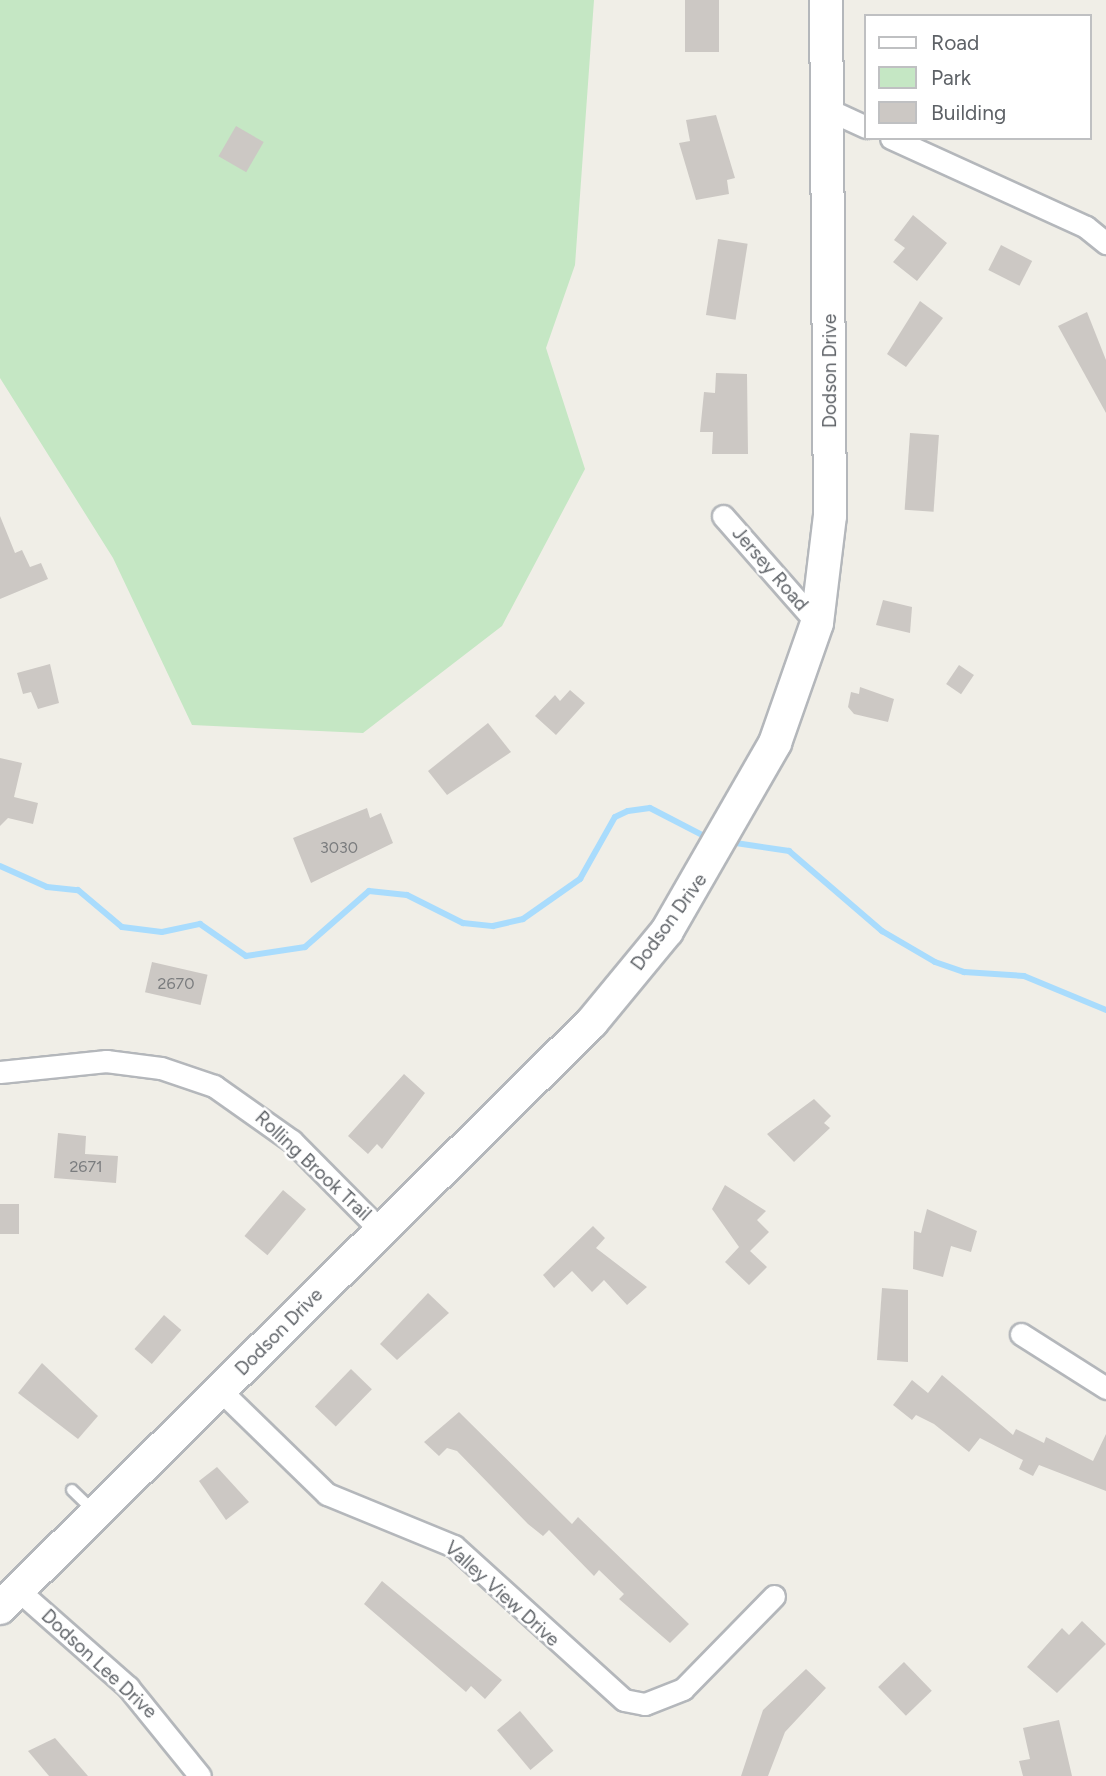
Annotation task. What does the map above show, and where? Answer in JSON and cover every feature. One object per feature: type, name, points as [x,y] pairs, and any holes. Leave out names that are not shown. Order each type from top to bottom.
[{"type":"street","name":"Dodson Drive","points":[[9,1599],[592,1022],[667,931],[775,743],[817,623],[830,516],[829,110],[826,0]]},
{"type":"street","points":[[829,110],[864,126]]},
{"type":"street","points":[[895,140],[1086,227],[1106,243]]},
{"type":"street","name":"Jersey Road","points":[[723,516],[817,623]]},
{"type":"street","name":"Rolling Brook Trail","points":[[0,1072],[106,1061],[161,1068],[214,1086],[292,1141],[381,1231]]},
{"type":"street","points":[[1021,1335],[1106,1388]]},
{"type":"street","name":"Valley View Drive","points":[[220,1390],[327,1494],[454,1546],[624,1700],[645,1704],[683,1689],[774,1596]]},
{"type":"street","name":"Dodson Lee Drive","points":[[9,1599],[128,1687],[200,1776]]},
{"type":"lane","points":[[72,1490],[96,1513]]},
{"type":"green space","points":[[0,0],[594,0],[575,265],[546,348],[585,469],[502,626],[363,733],[192,725],[113,558],[0,378]]},
{"type":"building","points":[[685,0],[719,0],[719,52],[685,52]]},
{"type":"building","points":[[716,115],[735,178],[727,180],[729,194],[696,200],[679,143],[690,141],[686,120]]},
{"type":"building","points":[[236,126],[264,142],[246,172],[218,156]]},
{"type":"building","points":[[913,215],[947,243],[917,281],[893,262],[905,248],[894,240]]},
{"type":"building","points":[[718,239],[748,244],[736,320],[706,315]]},
{"type":"building","points":[[1001,245],[1032,261],[1019,286],[988,270]]},
{"type":"building","points":[[920,301],[943,318],[906,367],[887,354]]},
{"type":"building","points":[[1087,312],[1106,360],[1106,413],[1058,326]]},
{"type":"building","points":[[716,373],[747,374],[748,454],[712,454],[713,432],[700,432],[704,392],[715,393]]},
{"type":"building","points":[[910,433],[939,435],[934,512],[905,510]]},
{"type":"building","points":[[0,516],[15,553],[22,550],[30,567],[41,563],[48,579],[0,599]]},
{"type":"building","points":[[883,600],[912,607],[910,633],[876,625]]},
{"type":"building","points":[[50,664],[59,703],[38,709],[31,692],[23,694],[17,673]]},
{"type":"building","points":[[959,665],[974,675],[961,694],[946,684]]},
{"type":"building","points":[[860,687],[894,699],[888,722],[854,714],[848,707],[851,692],[859,694]]},
{"type":"building","points":[[570,690],[585,703],[556,735],[535,716],[555,695],[560,701]]},
{"type":"building","points":[[488,723],[511,752],[447,795],[428,771]]},
{"type":"building","points":[[0,758],[22,763],[14,797],[38,803],[33,824],[8,818],[0,826]]},
{"type":"building","points":[[367,808],[370,818],[381,813],[393,843],[311,883],[293,838]]},
{"type":"building","points":[[152,962],[208,975],[201,1005],[145,992]]},
{"type":"building","points":[[404,1074],[425,1093],[382,1149],[377,1144],[368,1154],[348,1136]]},
{"type":"building","points":[[814,1099],[831,1116],[824,1123],[830,1128],[794,1162],[767,1134]]},
{"type":"building","points":[[58,1133],[86,1136],[85,1154],[118,1156],[116,1183],[54,1178]]},
{"type":"building","points":[[725,1185],[766,1211],[757,1220],[769,1232],[750,1251],[767,1267],[749,1285],[725,1262],[739,1247],[712,1209]]},
{"type":"building","points":[[283,1190],[306,1209],[267,1255],[244,1236]]},
{"type":"building","points":[[0,1204],[19,1204],[19,1234],[0,1234]]},
{"type":"building","points":[[927,1209],[977,1231],[971,1252],[951,1246],[943,1277],[913,1269],[914,1231],[921,1233]]},
{"type":"building","points":[[593,1226],[605,1238],[596,1248],[647,1287],[627,1305],[604,1280],[592,1292],[572,1271],[554,1288],[543,1275]]},
{"type":"building","points":[[882,1288],[908,1290],[908,1362],[877,1360]]},
{"type":"building","points":[[428,1293],[449,1313],[397,1360],[380,1344]]},
{"type":"building","points":[[164,1315],[181,1330],[152,1364],[134,1349]]},
{"type":"building","points":[[42,1363],[98,1416],[78,1439],[18,1393]]},
{"type":"building","points":[[351,1369],[372,1389],[336,1427],[315,1406]]},
{"type":"building","points":[[942,1375],[1013,1435],[1016,1429],[1044,1443],[1046,1437],[1093,1461],[1106,1434],[1106,1491],[1039,1465],[1033,1476],[1019,1469],[1023,1460],[980,1438],[969,1452],[934,1424],[916,1415],[912,1420],[893,1405],[912,1380],[928,1393]]},
{"type":"building","points":[[459,1412],[572,1524],[578,1517],[689,1624],[670,1643],[619,1599],[624,1594],[599,1570],[594,1576],[549,1530],[543,1536],[528,1524],[457,1451],[447,1448],[439,1456],[424,1442]]},
{"type":"building","points":[[217,1467],[249,1502],[226,1520],[199,1481]]},
{"type":"building","points":[[382,1581],[502,1680],[485,1699],[471,1686],[466,1692],[364,1604]]},
{"type":"building","points":[[1082,1621],[1106,1644],[1057,1693],[1027,1667],[1062,1628],[1069,1635]]},
{"type":"building","points":[[904,1662],[932,1691],[906,1716],[878,1687]]},
{"type":"building","points":[[806,1669],[826,1688],[785,1732],[768,1776],[741,1776],[763,1710]]},
{"type":"building","points":[[520,1711],[553,1751],[530,1770],[497,1730]]},
{"type":"building","points":[[1059,1720],[1072,1776],[1023,1776],[1019,1761],[1030,1759],[1023,1728]]},
{"type":"building","points":[[55,1738],[88,1776],[49,1776],[28,1751]]},
{"type":"waterway","points":[[0,866],[47,887],[78,890],[122,927],[162,932],[200,924],[246,956],[305,947],[369,891],[407,895],[463,923],[493,926],[523,919],[580,879],[615,817],[628,811],[650,808],[708,838]]},
{"type":"waterway","points":[[729,842],[789,851],[882,931],[935,962],[964,972],[1024,976],[1106,1010]]}]
